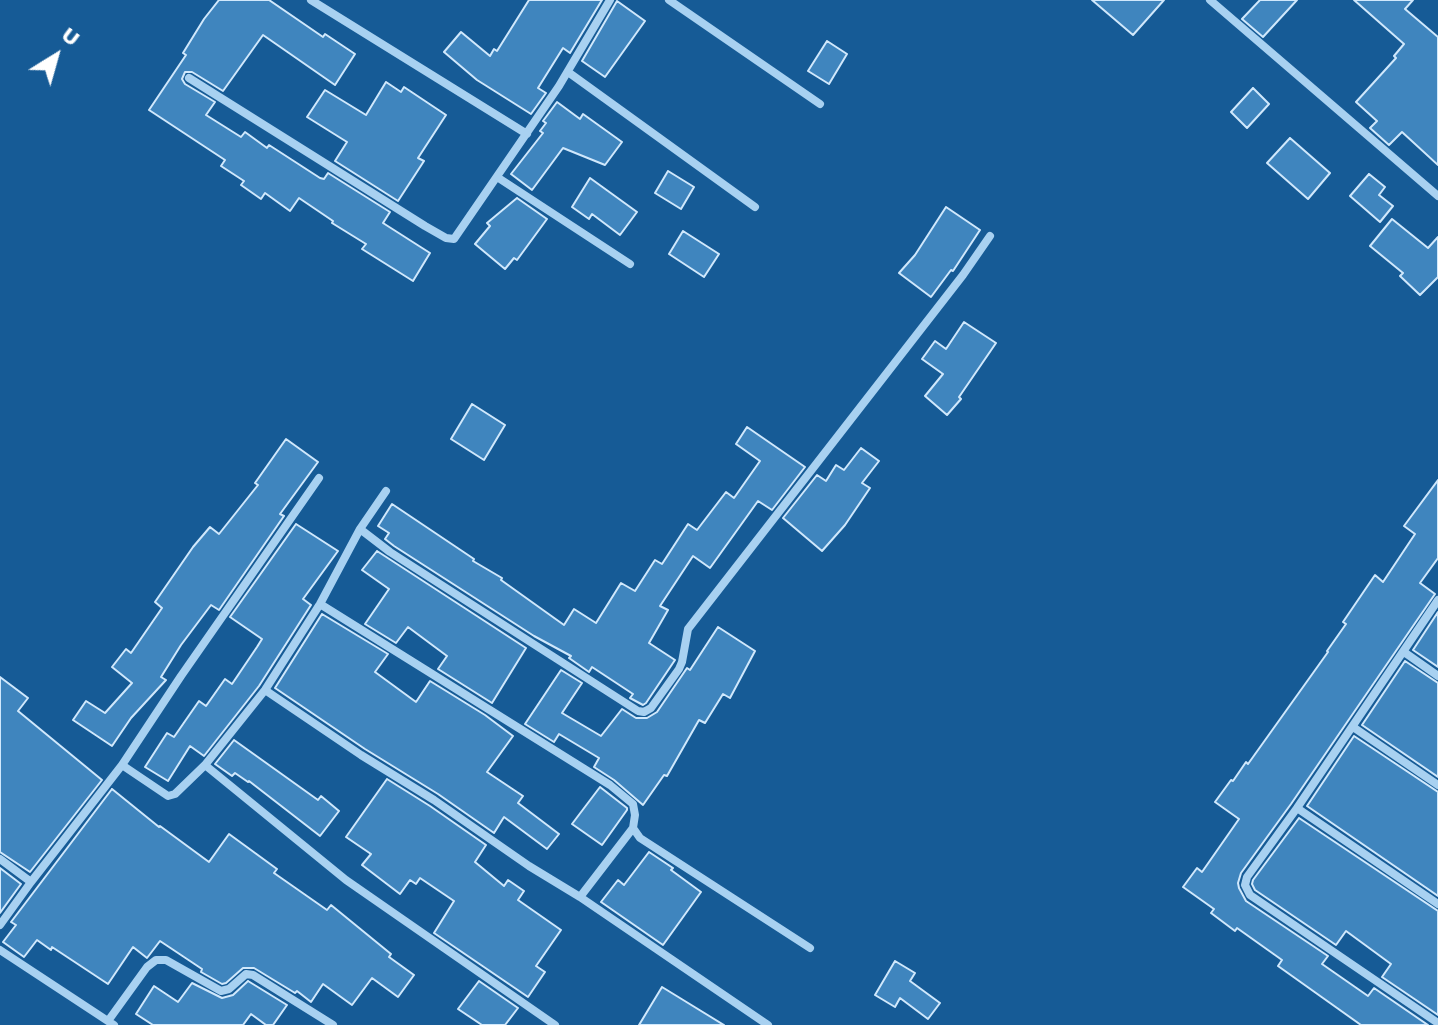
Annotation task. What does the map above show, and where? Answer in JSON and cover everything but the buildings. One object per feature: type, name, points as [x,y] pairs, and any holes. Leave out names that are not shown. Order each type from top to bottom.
[{"type":"street","points":[[311,0],[527,134]]},
{"type":"street","points":[[189,78],[446,238],[454,239],[568,72],[610,0]]},
{"type":"street","points":[[669,0],[820,104]]},
{"type":"street","points":[[1210,0],[1438,196]]},
{"type":"street","points":[[568,72],[755,207]]},
{"type":"street","points":[[497,177],[630,264]]},
{"type":"street","points":[[360,529],[390,552],[644,712],[651,708],[679,669],[688,629],[990,236]]},
{"type":"street","points":[[1,921],[122,765],[319,478]]},
{"type":"street","points":[[122,765],[168,796],[175,794],[205,765],[265,690],[320,604],[360,529],[386,491]]},
{"type":"street","points":[[1438,600],[1247,877],[1245,885],[1250,895],[1438,1023]]},
{"type":"street","points":[[320,604],[610,785],[633,804],[633,828],[580,897]]},
{"type":"street","points":[[1404,652],[1438,676]]},
{"type":"street","points":[[265,690],[768,1025]]},
{"type":"street","points":[[1353,727],[1438,785]]},
{"type":"street","points":[[205,765],[346,880],[555,1025]]},
{"type":"street","points":[[1297,808],[1438,904]]},
{"type":"street","points":[[633,828],[640,838],[810,948]]},
{"type":"street","points":[[0,859],[31,882]]},
{"type":"street","points":[[0,950],[111,1023],[147,967],[156,960],[166,960],[221,991],[229,989],[246,974],[253,975],[333,1025]]}]
